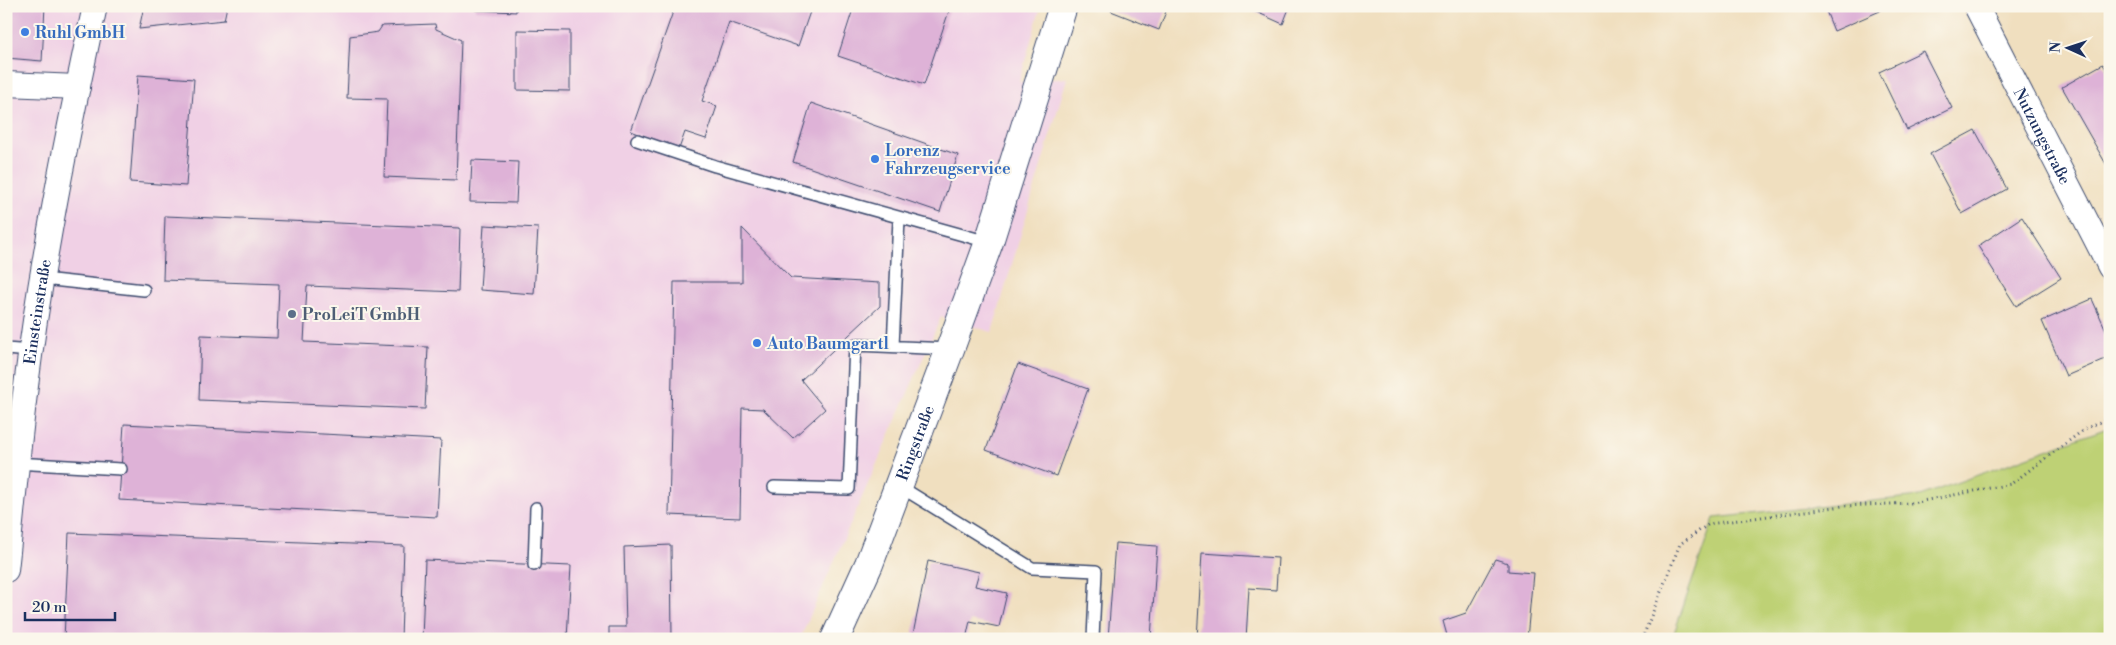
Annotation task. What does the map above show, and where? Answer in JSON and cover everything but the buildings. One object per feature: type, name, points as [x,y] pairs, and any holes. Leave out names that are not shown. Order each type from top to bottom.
[{"type":"street","name":"Einsteinstraße","points":[[6,570],[12,462],[43,279],[78,87],[95,6]]},
{"type":"street","name":"Ringstraße","points":[[836,639],[869,564],[989,242],[1063,6]]},
{"type":"street","name":"Nutzungstraße","points":[[1976,6],[2110,267]]},
{"type":"street","points":[[6,84],[78,87]]},
{"type":"lane","points":[[637,140],[715,166],[899,219],[989,242]]},
{"type":"lane","points":[[893,346],[899,219]]},
{"type":"lane","points":[[43,279],[144,290]]},
{"type":"lane","points":[[774,487],[849,489],[855,345],[950,349]]},
{"type":"lane","points":[[6,349],[31,351]]},
{"type":"lane","points":[[12,462],[121,468]]},
{"type":"lane","points":[[899,486],[1032,568],[1096,571],[1093,639]]},
{"type":"lane","points":[[534,565],[536,508]]},
{"type":"path","points":[[1642,639],[1680,544],[1709,524],[1843,506],[1912,503],[2011,484],[2085,429],[2110,417]]},
{"type":"shaded area","points":[[6,6],[1041,6],[1019,82],[1067,78],[992,332],[941,317],[800,639],[6,639]]},
{"type":"green space","points":[[2110,427],[2110,639],[1672,639],[1714,518],[1920,496]]},
{"type":"place","name":"Ruhl GmbH","points":[[25,32]]},
{"type":"place","name":"Lorenz Fahrzeugservice","points":[[875,159]]},
{"type":"place","name":"ProLeiT GmbH","points":[[292,314]]},
{"type":"place","name":"Auto Baumgartl","points":[[757,343]]}]
